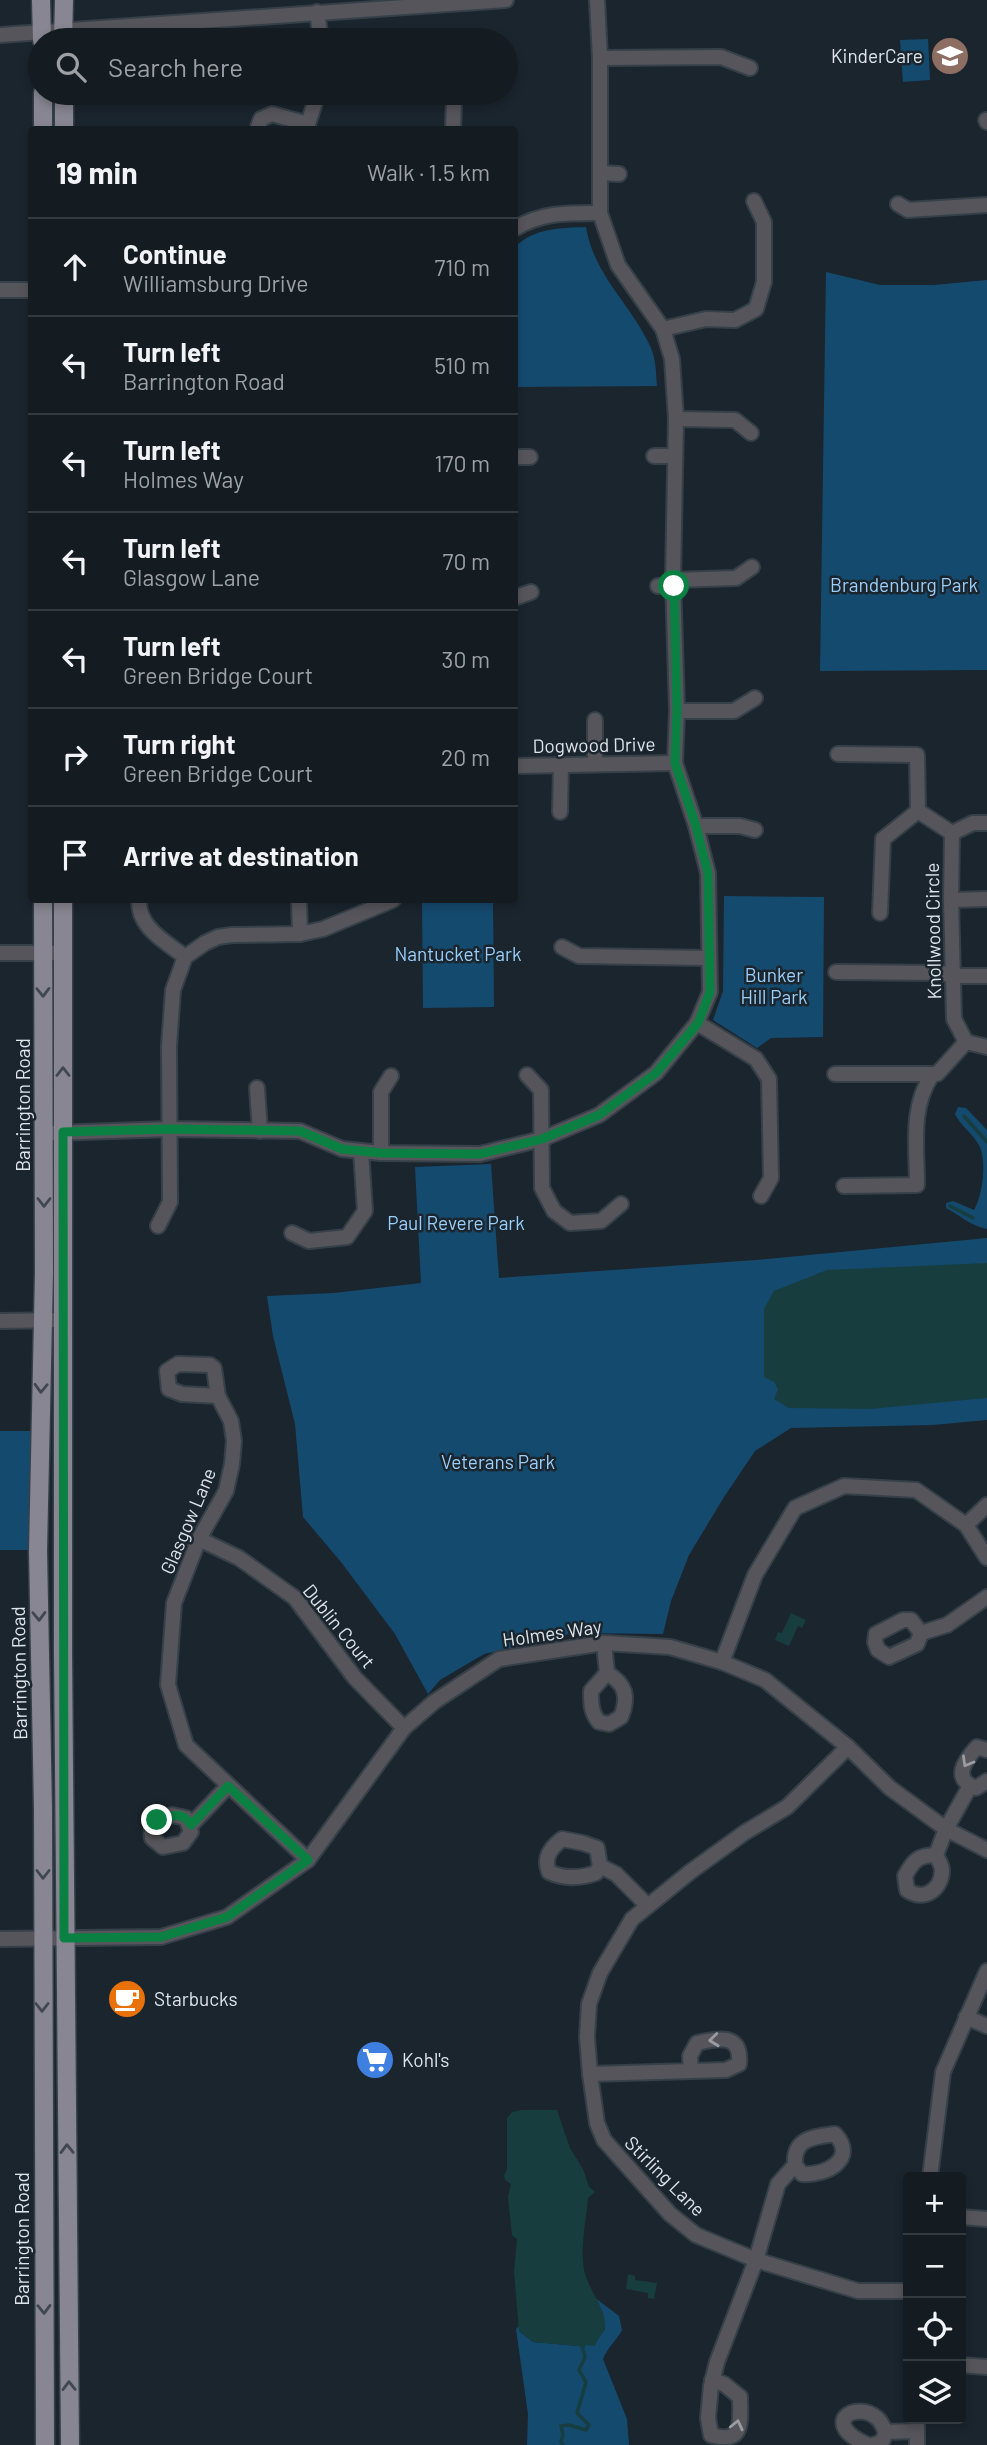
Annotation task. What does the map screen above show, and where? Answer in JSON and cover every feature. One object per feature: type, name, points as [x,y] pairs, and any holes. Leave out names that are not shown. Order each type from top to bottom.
[{"type":"main road","points":[[41,0],[42,28]]},
{"type":"main road","points":[[63,28],[64,0]]},
{"type":"main road","points":[[43,105],[43,126]]},
{"type":"main road","points":[[64,105],[64,126]]},
{"type":"main road","name":"Barrington Road","points":[[43,903],[43,1320],[38,1527],[43,1810],[45,2445]]},
{"type":"main road","name":"Barrington Road","points":[[63,903],[64,1938],[70,2445]]},
{"type":"street","points":[[148,28],[380,4],[506,0]]},
{"type":"street","points":[[44,1133],[170,1129],[300,1131],[342,1149],[381,1153],[480,1154],[542,1139],[599,1115],[656,1073],[698,1023],[710,992],[708,873],[694,835],[675,763],[676,419],[672,359],[663,329],[618,265],[600,213],[600,58],[597,0]]},
{"type":"street","points":[[317,12],[319,28]]},
{"type":"street","points":[[0,35],[28,36]]},
{"type":"street","points":[[600,58],[721,57],[750,68]]},
{"type":"street","points":[[307,126],[314,105]]},
{"type":"street","points":[[453,126],[454,105]]},
{"type":"street","points":[[258,126],[261,119],[272,114],[304,126]]},
{"type":"street","points":[[601,173],[619,174]]},
{"type":"street","points":[[663,329],[706,318],[735,320],[756,309],[764,282],[764,222],[754,201]]},
{"type":"street","points":[[898,204],[908,210],[987,205]]},
{"type":"street","points":[[518,227],[529,220],[555,212],[600,213]]},
{"type":"street","points":[[0,290],[28,290]]},
{"type":"street","points":[[676,419],[735,420],[751,433]]},
{"type":"street","points":[[654,456],[675,456]]},
{"type":"street","points":[[518,457],[530,457]]},
{"type":"street","points":[[658,586],[736,578],[752,567]]},
{"type":"street","points":[[518,597],[531,592]]},
{"type":"street","points":[[677,711],[734,711],[755,698]]},
{"type":"street","points":[[595,720],[595,763]]},
{"type":"street","points":[[838,754],[917,755],[918,811]]},
{"type":"street","name":"Dogwood Drive","points":[[518,766],[675,763]]},
{"type":"street","points":[[560,811],[561,766]]},
{"type":"street","points":[[918,811],[952,833],[973,823],[987,823]]},
{"type":"street","points":[[880,913],[883,839],[918,811]]},
{"type":"street","points":[[694,835],[740,826],[755,830]]},
{"type":"street","name":"Knollwood Circle","points":[[952,833],[954,1019],[966,1042]]},
{"type":"street","points":[[951,900],[987,899]]},
{"type":"street","points":[[139,903],[139,913],[149,929],[185,957]]},
{"type":"street","points":[[299,903],[300,934]]},
{"type":"street","points":[[158,1226],[170,1202],[169,1046],[173,990],[185,957],[218,937],[232,934],[300,934],[323,929],[386,903]]},
{"type":"street","points":[[562,947],[579,956],[709,958]]},
{"type":"street","points":[[0,953],[63,953]]},
{"type":"street","points":[[836,972],[987,976]]},
{"type":"street","points":[[698,1023],[756,1059],[769,1079],[771,1178],[761,1196]]},
{"type":"street","points":[[835,1074],[937,1074],[966,1042],[987,1048]]},
{"type":"street","points":[[844,1185],[917,1185],[918,1107],[922,1090],[932,1074]]},
{"type":"street","points":[[527,1075],[541,1090],[542,1188],[554,1211],[570,1223],[601,1221],[621,1204]]},
{"type":"street","points":[[381,1153],[381,1092],[391,1076]]},
{"type":"street","points":[[257,1088],[260,1131]]},
{"type":"street","points":[[292,1233],[309,1241],[347,1237],[365,1211],[361,1151]]},
{"type":"street","points":[[0,1321],[63,1320]]},
{"type":"street","name":"Glasgow Lane","points":[[218,1396],[231,1422],[232,1464],[226,1491],[199,1539],[174,1603],[168,1685],[186,1745],[308,1860]]},
{"type":"street","points":[[722,1662],[755,1575],[795,1508],[844,1486],[916,1490],[966,1525],[987,1558]]},
{"type":"street","points":[[966,1525],[987,1506]]},
{"type":"street","name":"Dublin Court","points":[[199,1539],[239,1558],[295,1598],[355,1678],[404,1728]]},
{"type":"street","points":[[921,1633],[947,1625],[987,1597]]},
{"type":"street","points":[[604,1643],[607,1673]]},
{"type":"street","name":"Holmes Way","points":[[0,1939],[161,1937],[227,1917],[308,1860],[404,1728],[435,1702],[499,1659],[604,1643],[670,1647],[722,1662],[765,1679],[848,1747],[890,1788],[946,1829],[987,1850]]},
{"type":"street","name":"Stirling Lane","points":[[848,1747],[787,1807],[744,1833],[632,1919],[600,1973],[589,2004],[587,2037],[590,2074],[597,2123],[604,2140],[680,2223],[696,2235],[756,2260],[858,2291],[903,2291]]},
{"type":"street","points":[[987,1750],[977,1747],[961,1772],[962,1778],[970,1786],[976,1788],[987,1781]]},
{"type":"street","points":[[191,1825],[228,1786]]},
{"type":"street","points":[[936,1855],[946,1829],[970,1786]]},
{"type":"street","points":[[600,1866],[616,1874],[647,1905]]},
{"type":"street","points":[[931,2172],[943,2072],[987,1971]]},
{"type":"street","points":[[966,2017],[987,2026]]},
{"type":"street","points":[[590,2074],[691,2071]]},
{"type":"street","points":[[712,2380],[756,2260],[778,2184],[795,2165]]},
{"type":"street","points":[[966,2217],[987,2219]]},
{"type":"street","points":[[966,2365],[987,2367]]},
{"type":"street","points":[[856,2411],[873,2415],[879,2419],[886,2432],[883,2442],[871,2445],[848,2434],[844,2419],[856,2411]]},
{"type":"street","points":[[886,2432],[917,2432]]},
{"type":"green space","points":[[928,39],[930,80],[903,82],[900,40]]},
{"type":"green space","points":[[586,227],[597,261],[651,348],[657,386],[518,387],[518,244],[530,236],[557,229]]},
{"type":"green space","name":"Brandenburg Park","points":[[826,272],[880,285],[934,285],[987,280],[987,670],[820,671]]},
{"type":"green space","name":"Bunker Hill Park","points":[[724,896],[824,897],[823,1037],[771,1038],[757,1048],[713,1020],[723,991]]},
{"type":"green space","name":"Nantucket Park","points":[[422,903],[493,903],[494,1007],[423,1008]]},
{"type":"green space","points":[[958,1107],[966,1108],[987,1130],[987,1229],[946,1208],[946,1203],[953,1201],[974,1210],[983,1178],[983,1159],[979,1145],[955,1114]]},
{"type":"green space","name":"Veterans Park","points":[[491,1164],[499,1278],[756,1260],[987,1238],[987,1420],[933,1425],[791,1428],[755,1451],[724,1497],[689,1555],[671,1601],[663,1634],[574,1633],[484,1654],[440,1680],[428,1694],[395,1634],[303,1517],[295,1424],[273,1336],[267,1296],[334,1293],[421,1283],[415,1167]]},
{"type":"green space","points":[[0,1431],[36,1431],[36,1550],[0,1550]]},
{"type":"green space","points":[[594,2297],[619,2316],[622,2330],[603,2359],[627,2419],[629,2445],[527,2445],[528,2414],[516,2329],[519,2326],[519,2331],[533,2342],[579,2346],[597,2340],[605,2329],[603,2313]]},
{"type":"shaded area","points":[[987,1263],[987,1398],[870,1409],[789,1408],[774,1399],[778,1389],[774,1382],[764,1377],[764,1309],[774,1291],[827,1270]]},
{"type":"shaded area","points":[[791,1613],[806,1620],[802,1628],[798,1626],[789,1646],[775,1640],[778,1632],[782,1633]]},
{"type":"shaded area","points":[[557,2110],[570,2148],[583,2169],[589,2187],[595,2192],[588,2198],[583,2261],[586,2277],[603,2312],[605,2327],[595,2346],[586,2345],[583,2350],[579,2346],[533,2342],[519,2331],[514,2272],[517,2239],[512,2235],[508,2197],[511,2184],[505,2180],[504,2175],[507,2170],[507,2118],[512,2112]]},
{"type":"shaded area","points":[[628,2274],[635,2276],[635,2280],[657,2283],[654,2299],[648,2298],[648,2293],[626,2289]]},
{"type":"waterway","points":[[964,1116],[987,1142]]},
{"type":"waterway","points":[[950,1206],[973,1218]]},
{"type":"waterway","points":[[563,2445],[561,2426],[569,2425],[586,2430],[589,2425],[577,2413],[586,2382],[579,2370],[585,2357],[583,2350]]},
{"type":"place","name":"KinderCare","points":[[950,56]]},
{"type":"place","name":"Starbucks","points":[[127,1999]]},
{"type":"place","name":"Kohl's","points":[[375,2060]]},
{"type":"route","points":[[157,1820],[177,1815],[186,1818],[191,1825],[228,1786],[308,1860],[227,1917],[161,1937],[64,1938],[63,1132],[170,1129],[300,1131],[342,1149],[381,1153],[480,1154],[542,1139],[599,1115],[656,1073],[698,1023],[710,992],[708,873],[675,763],[677,711],[674,586]]},
{"type":"park label","name":"Paul Revere Park","points":[[456,1223]]}]
